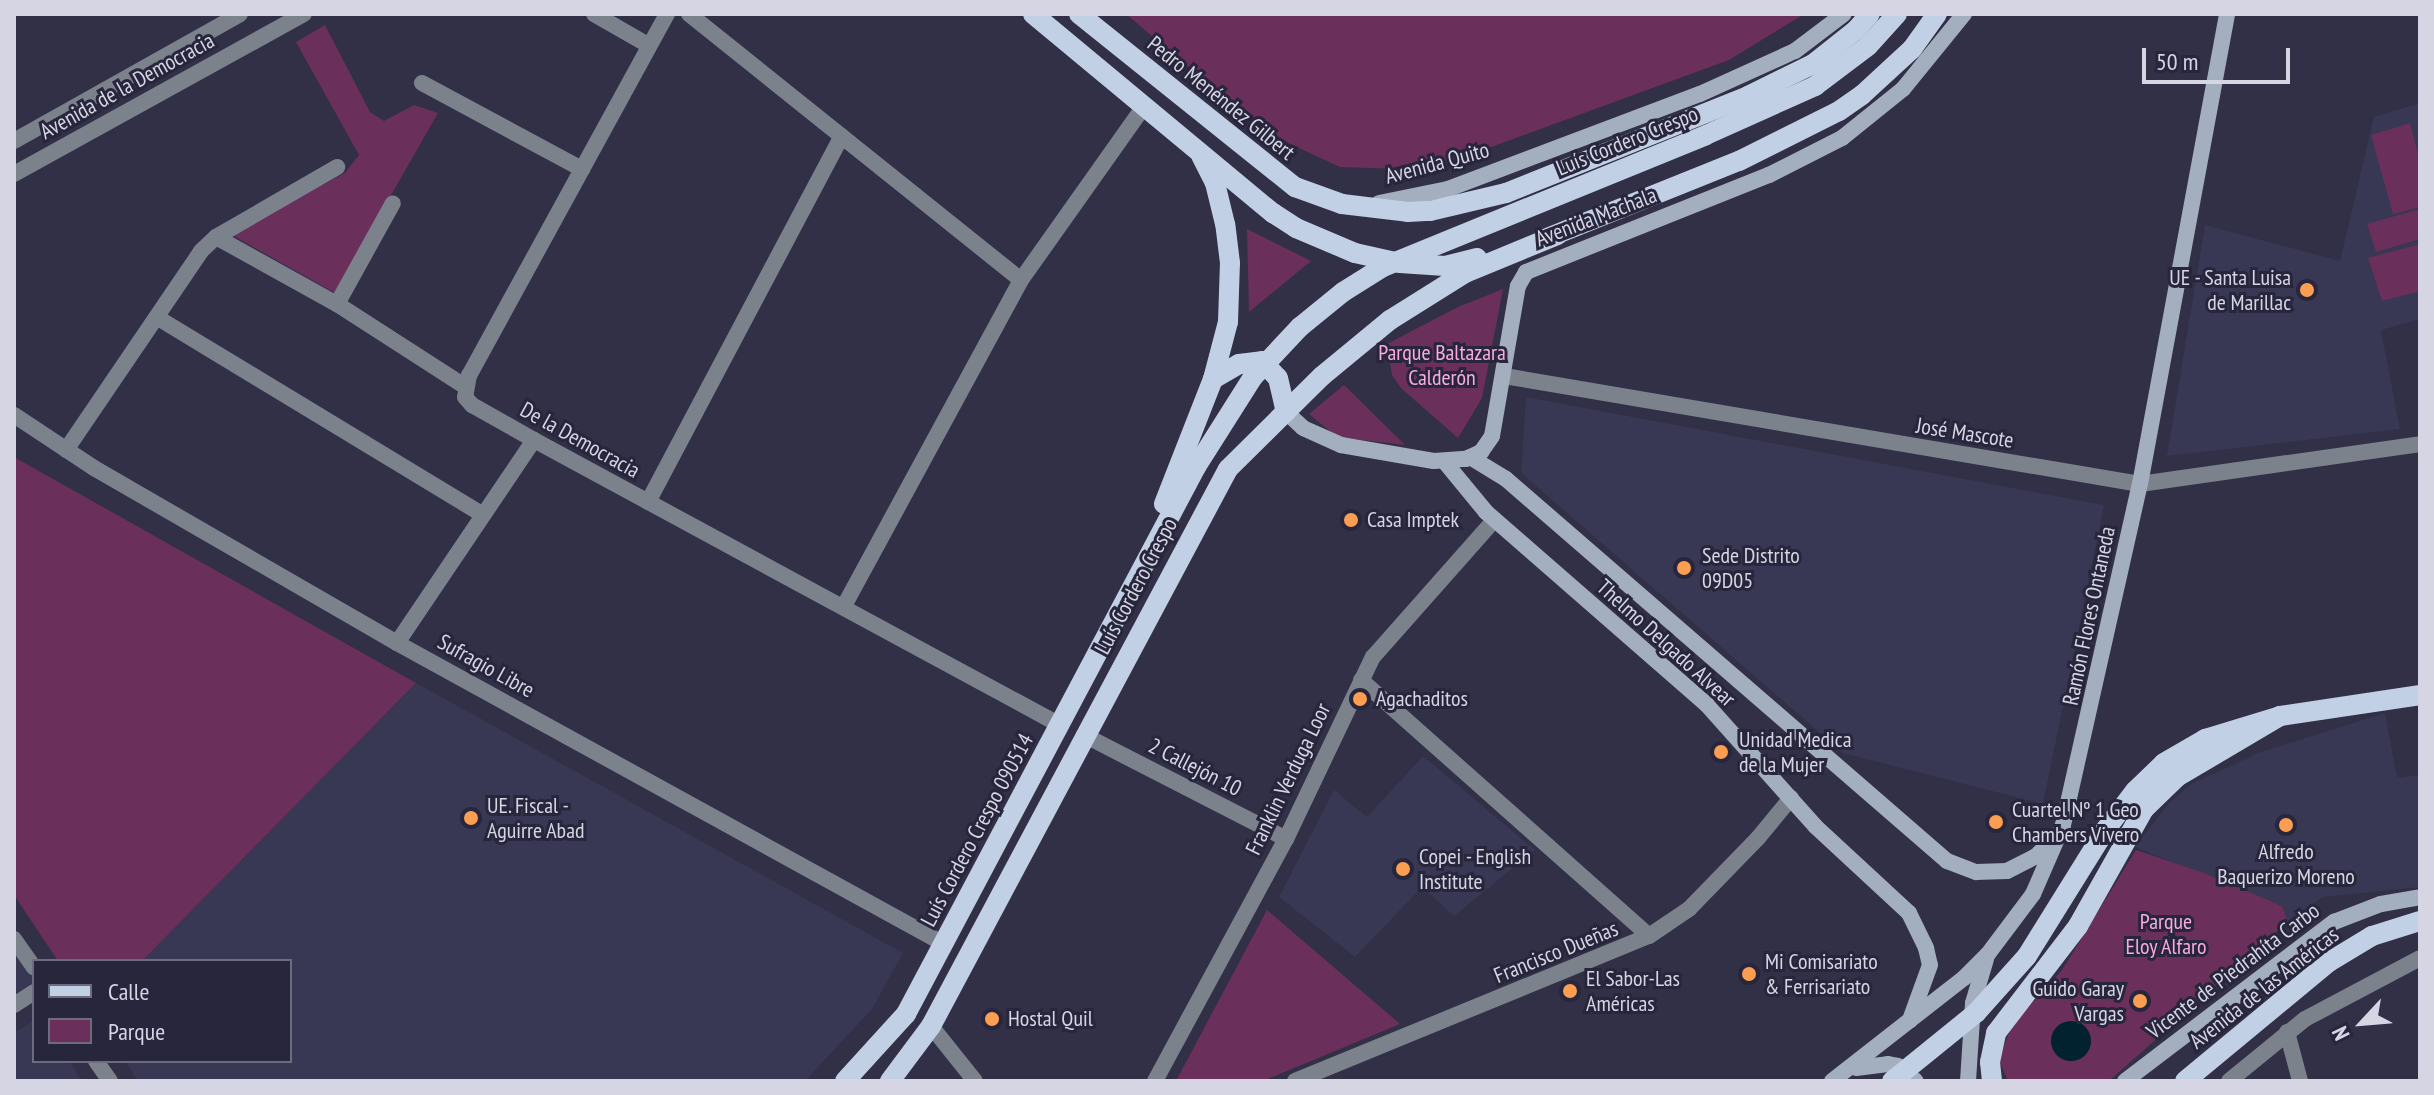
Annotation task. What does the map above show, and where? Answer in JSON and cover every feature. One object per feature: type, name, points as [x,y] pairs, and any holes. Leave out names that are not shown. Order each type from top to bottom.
[{"type":"main road","points":[[1033,14],[1192,143],[1215,183],[1230,263],[1228,322],[1213,379],[1130,588]]},
{"type":"main road","name":"Pedro Menéndez Gilbert","points":[[1079,14],[1270,170],[1295,187],[1342,204]]},
{"type":"main road","name":"Avenida Quito","points":[[1342,204],[1410,200],[1497,173],[1769,65],[1818,37],[1844,14]]},
{"type":"main road","name":"Avenida Quito","points":[[1342,204],[1382,211],[1430,211],[1506,193],[1784,80],[1833,49],[1870,14]]},
{"type":"main road","name":"Luís Cordero Crespo","points":[[1130,588],[1196,467],[1253,377],[1300,327],[1343,292],[1383,267],[1706,135],[1815,86],[1868,46],[1897,14]]},
{"type":"main road","name":"Avenida Machala","points":[[1192,143],[1284,220],[1323,241],[1371,257],[1445,266],[1557,235],[1739,161],[1839,111],[1912,49],[1937,14]]},
{"type":"main road","name":"Avenida Machala","points":[[1470,457],[1485,448],[1492,436],[1518,286],[1526,272],[1769,175],[1842,138],[1903,89],[1964,14]]},
{"type":"main road","name":"Ramón Flores Ontaneda","points":[[1838,1077],[1964,978],[1988,954],[2033,894],[2063,825],[2140,484],[2227,14]]},
{"type":"main road","name":"Luís Cordero Crespo","points":[[890,1081],[931,1026],[1220,480],[1286,412],[1363,341],[1465,273],[1557,235]]},
{"type":"main road","points":[[1213,379],[1239,364],[1262,361],[1278,378],[1286,412],[1303,428],[1332,442],[1444,461],[1470,457]]},
{"type":"main road","name":"Thelmo Delgado Alvear","points":[[1470,457],[1506,479],[1947,861],[1976,872],[2007,871],[2042,851],[2063,825]]},
{"type":"main road","name":"Thelmo Delgado Alvear","points":[[1444,461],[1494,520],[1707,705],[1815,826],[1897,901],[1919,929],[1930,965],[1909,1022]]},
{"type":"main road","name":"Luís Cordero Crespo 090514","points":[[845,1081],[906,1014],[1130,588]]},
{"type":"main road","points":[[1892,1081],[1976,1013],[2027,956],[2106,829],[2135,791],[2164,763],[2205,739],[2280,716],[2420,695]]},
{"type":"main road","points":[[1992,1081],[1990,1062],[1996,1033],[2078,926],[2144,809],[2177,777],[2280,716]]},
{"type":"main road","name":"Vicente de Piedrahíta Carbo","points":[[2125,1081],[2334,922],[2381,904],[2420,897]]},
{"type":"main road","name":"Avenida de las Américas","points":[[2185,1081],[2329,962],[2372,936],[2420,921]]},
{"type":"main road","points":[[1968,1081],[1973,1003],[1988,954]]},
{"type":"main road","points":[[1838,1077],[1862,1066],[1888,1064],[1898,1066],[1916,1081]]},
{"type":"street","name":"Avenida de la Democracia","points":[[14,141],[240,14]]},
{"type":"street","name":"Avenida de la Democracia","points":[[14,174],[304,14]]},
{"type":"street","points":[[594,14],[648,45]]},
{"type":"street","points":[[464,386],[667,14]]},
{"type":"street","points":[[689,14],[1021,280]]},
{"type":"street","points":[[422,83],[582,169]]},
{"type":"street","points":[[844,606],[1021,280],[1145,105]]},
{"type":"street","points":[[648,502],[842,136]]},
{"type":"street","points":[[66,450],[201,251],[216,237],[337,167]]},
{"type":"street","points":[[337,304],[393,203]]},
{"type":"street","name":"De la Democracia","points":[[216,237],[337,304],[464,386],[465,397],[472,405],[1060,725]]},
{"type":"street","points":[[158,318],[483,515]]},
{"type":"street","name":"José Mascote","points":[[1504,376],[2140,484],[2420,444]]},
{"type":"street","name":"Sufragio Libre","points":[[18,424],[397,643],[944,944]]},
{"type":"street","points":[[397,643],[534,440]]},
{"type":"street","name":"Franklin Verduga Loor","points":[[1155,1081],[1286,839],[1373,657],[1494,520]]},
{"type":"street","points":[[1361,680],[1649,936]]},
{"type":"street","name":"2 Callejón 10","points":[[1084,735],[1286,839]]},
{"type":"street","name":"Francisco Dueñas","points":[[1295,1081],[1649,936],[1689,909],[1758,838],[1791,798]]},
{"type":"street","points":[[14,939],[32,965]]},
{"type":"street","points":[[2229,1081],[2287,1032],[2369,983],[2420,958]]},
{"type":"street","points":[[14,1005],[32,993]]},
{"type":"street","points":[[931,1026],[975,1081]]},
{"type":"street","points":[[2287,1032],[2300,1081]]},
{"type":"street","points":[[97,1063],[110,1081]]},
{"type":"shaded area","name":"UE - Santa Luisa de Marillac","points":[[2420,103],[2420,319],[2381,330],[2400,429],[2167,456],[2205,225],[2340,261],[2374,117]]},
{"type":"shaded area","points":[[1526,397],[2104,505],[2043,804],[1843,753],[1521,473]]},
{"type":"shaded area","name":"UE. Fiscal - Aguirre Abad","points":[[416,683],[903,953],[872,1009],[805,1081],[138,1081],[126,1063],[292,1063],[292,959],[144,959]]},
{"type":"shaded area","name":"Alfredo Baquerizo Moreno","points":[[2385,713],[2397,778],[2420,775],[2420,887],[2323,897],[2288,922],[2282,906],[2135,847],[2169,803],[2191,784],[2261,752]]},
{"type":"shaded area","name":"Copei - English Institute","points":[[1423,756],[1535,850],[1454,916],[1422,887],[1355,957],[1279,897],[1334,790],[1367,817]]},
{"type":"shaded area","points":[[14,942],[32,968],[32,983],[14,995]]},
{"type":"shaded area","points":[[32,1021],[32,1063],[70,1063],[82,1081],[14,1081],[14,1033]]},
{"type":"green space","points":[[1126,14],[1804,14],[1729,60],[1428,170],[1340,167],[1290,144],[1243,113]]},
{"type":"green space","points":[[325,25],[370,112],[384,121],[414,105],[438,113],[335,293],[230,234],[345,173],[359,155],[296,42]]},
{"type":"green space","points":[[2410,123],[2420,162],[2420,207],[2393,214],[2371,135]]},
{"type":"green space","points":[[2420,209],[2420,239],[2376,252],[2367,224]]},
{"type":"green space","points":[[1247,229],[1311,261],[1249,312]]},
{"type":"green space","points":[[2420,244],[2420,291],[2382,301],[2368,258]]},
{"type":"green space","name":"Parque Baltazara Calderón","points":[[1503,289],[1482,398],[1458,438],[1401,388],[1392,375],[1387,344],[1458,307]]},
{"type":"green space","points":[[1344,385],[1405,445],[1337,437],[1309,414]]},
{"type":"green space","points":[[14,457],[416,683],[144,959],[57,959],[14,895]]},
{"type":"green space","name":"Parque Eloy Alfaro","points":[[2136,850],[2204,873],[2282,906],[2288,922],[2109,1081],[2008,1081],[1999,1060],[2011,1027],[2062,970]]},
{"type":"green space","points":[[1267,910],[1400,1024],[1263,1081],[1176,1081]]},
{"type":"water","points":[[2071,1021],[2085,1027],[2091,1041],[2085,1055],[2071,1061],[2057,1055],[2051,1041],[2057,1027]]},
{"type":"place","name":"UE - Santa Luisa de Marillac","points":[[2307,290]]},
{"type":"place","name":"Casa Imptek","points":[[1351,520]]},
{"type":"place","name":"Sede Distrito 09D05","points":[[1684,568]]},
{"type":"place","name":"Agachaditos","points":[[1360,699]]},
{"type":"place","name":"Unidad Medica de la Mujer","points":[[1721,752]]},
{"type":"place","name":"UE. Fiscal - Aguirre Abad","points":[[471,818]]},
{"type":"place","name":"Cuartel Nº 1 Geo Chambers Vivero","points":[[1996,822]]},
{"type":"place","name":"Alfredo Baquerizo Moreno","points":[[2286,825]]},
{"type":"place","name":"Copei - English Institute","points":[[1403,869]]},
{"type":"place","name":"Mi Comisariato & Ferrisariato","points":[[1749,974]]},
{"type":"place","name":"El Sabor-Las Américas","points":[[1570,991]]},
{"type":"place","name":"Guido Garay Vargas","points":[[2140,1001]]},
{"type":"place","name":"Hostal Quil","points":[[992,1019]]}]
